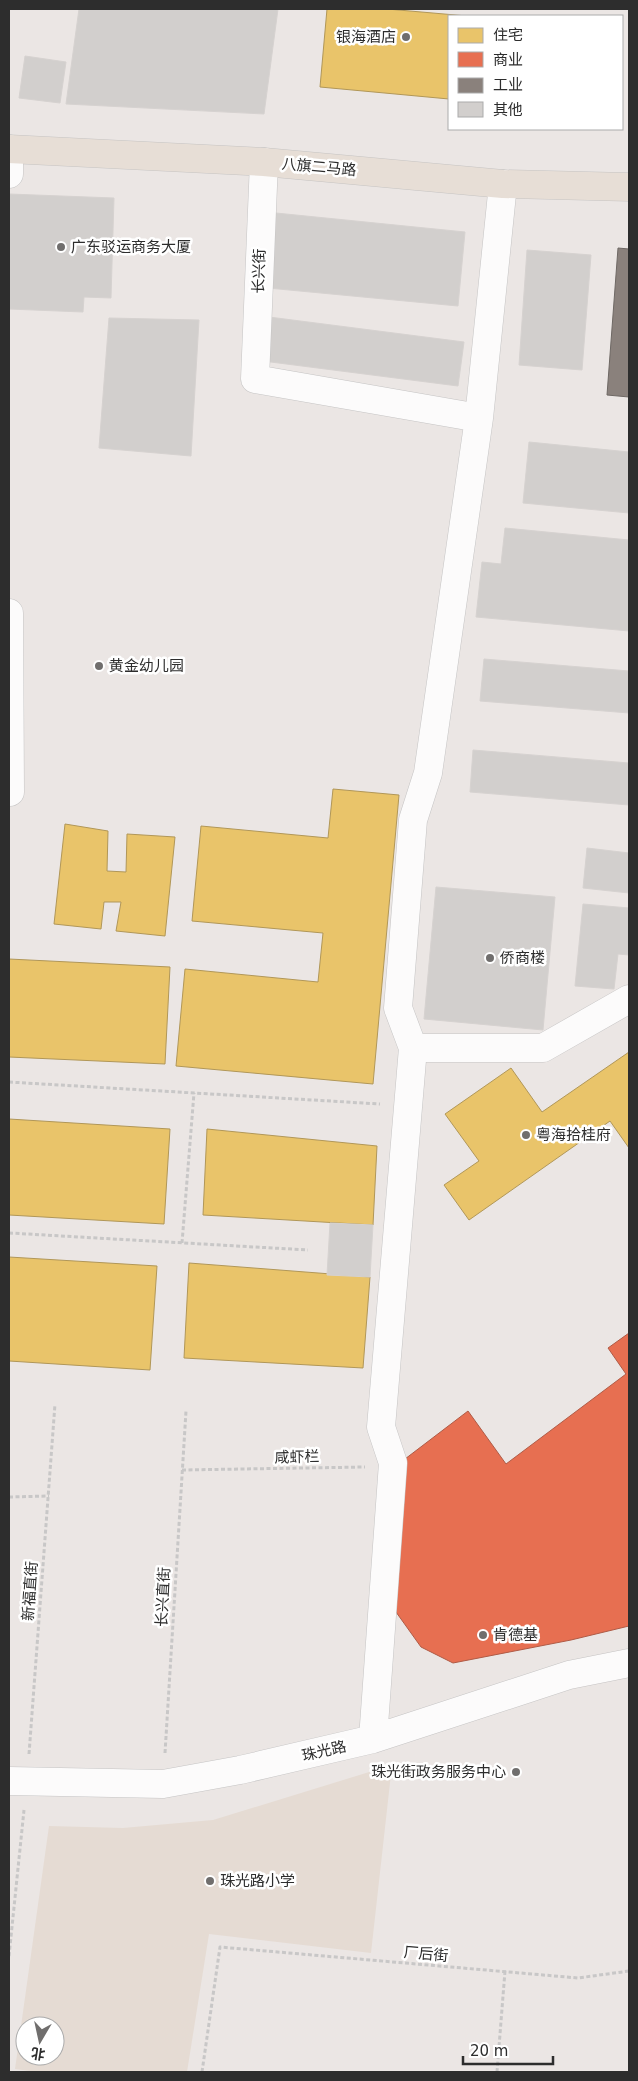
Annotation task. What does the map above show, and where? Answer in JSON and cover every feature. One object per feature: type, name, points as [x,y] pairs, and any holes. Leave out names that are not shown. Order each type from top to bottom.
[{"type":"main road","name":"八旗二马路","points":[[9,149],[264,162],[503,184],[629,187]]},
{"type":"street","points":[[9,149],[9,174]]},
{"type":"street","name":"长兴街","points":[[264,162],[255,379],[479,418]]},
{"type":"street","points":[[373,1739],[393,1463],[381,1427],[413,1048],[398,1008],[413,820],[428,774],[479,418],[503,184]]},
{"type":"street","points":[[9,613],[10,792]]},
{"type":"street","points":[[413,1048],[543,1048],[629,999]]},
{"type":"street","name":"珠光路","points":[[18,1781],[163,1784],[240,1770],[373,1739],[569,1675],[629,1664]]},
{"type":"path","points":[[9,1082],[408,1106]]},
{"type":"path","points":[[182,1243],[194,1093]]},
{"type":"path","points":[[9,1233],[308,1250]]},
{"type":"path","name":"新福直街","points":[[9,1956],[18,1781],[49,1496],[55,1404]]},
{"type":"path","name":"长兴直街","points":[[163,1784],[186,1411]]},
{"type":"path","name":"咸虾栏","points":[[182,1470],[372,1467],[381,1427]]},
{"type":"path","points":[[9,1496],[49,1496]]},
{"type":"path","name":"厂后街","points":[[202,2072],[220,1947],[578,1978],[629,1972]]},
{"type":"path","points":[[497,2072],[505,1971]]},
{"type":"shaded area","name":"珠光路小学","points":[[392,1765],[371,1953],[209,1934],[187,2072],[37,2072],[15,2069],[15,2066],[65,2066],[65,2016],[22,2016],[49,1826],[123,1828],[213,1820]]},
{"type":"building: 住宅","points":[[327,9],[387,9],[456,15],[448,15],[448,99],[320,87]]},
{"type":"building: 住宅","points":[[333,789],[399,795],[373,1084],[176,1066],[185,969],[318,982],[323,933],[192,921],[201,826],[328,838]]},
{"type":"building: 住宅","points":[[65,824],[108,831],[107,871],[126,872],[127,834],[175,837],[165,936],[116,931],[121,902],[104,902],[101,929],[54,924]]},
{"type":"building: 住宅","points":[[9,959],[170,967],[165,1064],[9,1057]]},
{"type":"building: 住宅","name":"粤海拾桂府","points":[[629,1052],[629,1148],[610,1121],[469,1220],[444,1185],[479,1161],[445,1114],[511,1068],[542,1112]]},
{"type":"building: 住宅","points":[[9,1119],[170,1129],[164,1224],[9,1215]]},
{"type":"building: 住宅","points":[[207,1129],[377,1146],[373,1225],[203,1215]]},
{"type":"building: 住宅","points":[[9,1257],[157,1266],[150,1370],[9,1361]]},
{"type":"building: 住宅","points":[[189,1263],[370,1277],[363,1368],[184,1358]]},
{"type":"building: 商业","points":[[629,1333],[629,1626],[571,1640],[453,1663],[421,1647],[396,1612],[405,1459],[468,1411],[506,1464],[626,1374],[608,1348]]},
{"type":"building: 工业","points":[[618,248],[629,249],[629,397],[607,395]]},
{"type":"building: 其他","points":[[79,9],[278,9],[264,114],[66,104]]},
{"type":"building: 其他","points":[[25,56],[66,62],[60,103],[19,98]]},
{"type":"building: 其他","name":"广东驳运商务大厦","points":[[9,194],[114,198],[111,298],[84,297],[83,312],[9,309]]},
{"type":"building: 其他","points":[[276,213],[465,232],[458,306],[268,288]]},
{"type":"building: 其他","points":[[527,250],[591,255],[582,370],[519,365]]},
{"type":"building: 其他","points":[[269,317],[464,342],[458,386],[263,361]]},
{"type":"building: 其他","points":[[109,318],[199,320],[191,456],[99,448]]},
{"type":"building: 其他","points":[[529,442],[629,452],[629,513],[523,503]]},
{"type":"building: 其他","points":[[505,528],[629,540],[629,631],[476,617],[482,562],[501,564]]},
{"type":"building: 其他","points":[[484,659],[629,671],[629,713],[480,701]]},
{"type":"building: 其他","points":[[473,750],[629,763],[629,805],[470,792]]},
{"type":"building: 其他","points":[[587,848],[629,853],[629,893],[583,888]]},
{"type":"building: 其他","name":"侨商楼","points":[[436,887],[555,897],[543,1030],[424,1019]]},
{"type":"building: 其他","points":[[583,904],[629,908],[629,955],[618,954],[614,989],[575,986]]},
{"type":"building: 其他","points":[[330,1223],[373,1225],[370,1277],[327,1275]]},
{"type":"place","name":"银海酒店","points":[[406,37]]},
{"type":"place","name":"广东驳运商务大厦","points":[[61,247]]},
{"type":"place","name":"黄金幼儿园","points":[[99,666]]},
{"type":"place","name":"侨商楼","points":[[490,958]]},
{"type":"place","name":"粤海拾桂府","points":[[526,1135]]},
{"type":"place","name":"肯德基","points":[[483,1635]]},
{"type":"place","name":"珠光街政务服务中心","points":[[516,1772]]},
{"type":"place","name":"珠光路小学","points":[[210,1881]]}]
